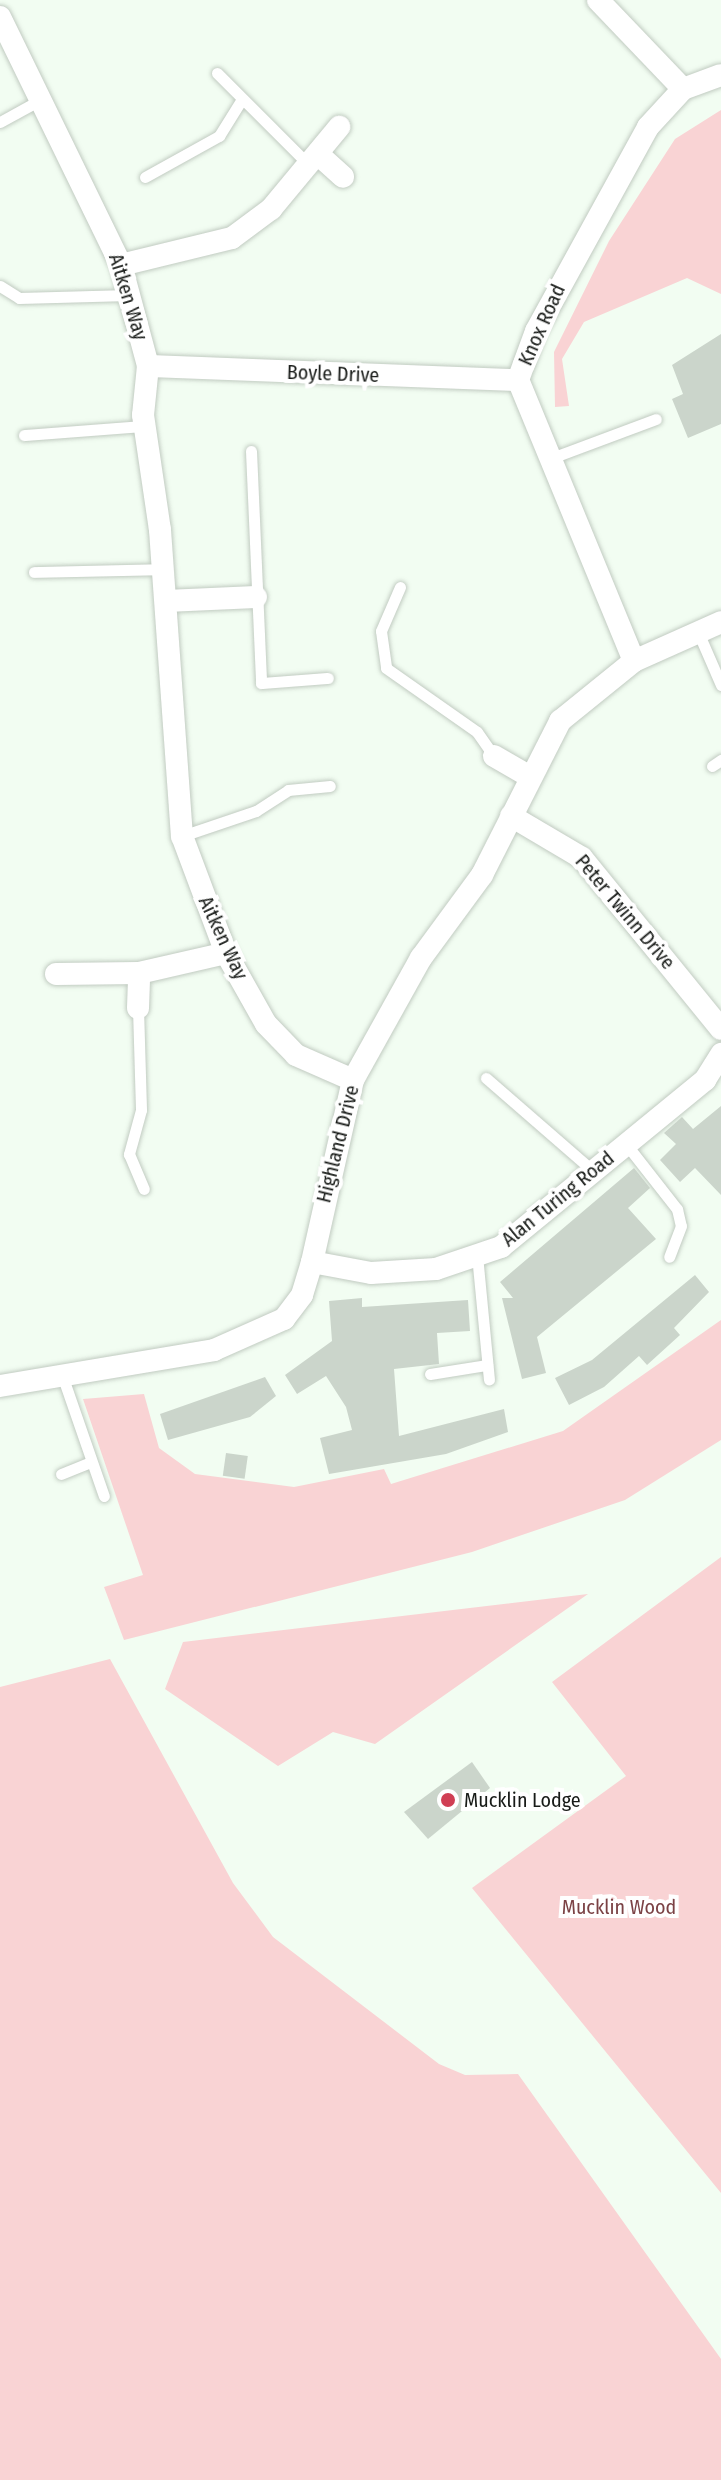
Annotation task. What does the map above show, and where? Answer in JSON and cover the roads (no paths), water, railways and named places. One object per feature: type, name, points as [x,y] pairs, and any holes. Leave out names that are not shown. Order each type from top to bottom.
[{"type":"street","points":[[598,0],[683,89]]},
{"type":"street","name":"Aitken Way","points":[[0,17],[121,265],[148,366],[144,426],[164,569],[182,836],[226,953],[266,1024],[296,1055],[353,1080]]},
{"type":"street","name":"Knox Road","points":[[634,661],[518,380],[598,211],[648,127],[683,89],[721,75]]},
{"type":"street","points":[[121,265],[232,238],[315,161],[339,127]]},
{"type":"street","points":[[315,161],[343,177]]},
{"type":"street","name":"Boyle Drive","points":[[148,366],[518,380]]},
{"type":"street","points":[[166,601],[256,597]]},
{"type":"street","name":"Highland Drive","points":[[0,1386],[258,1336],[302,1295],[353,1080],[511,816],[528,776],[560,721],[634,661],[721,622]]},
{"type":"street","points":[[494,756],[528,776]]},
{"type":"street","name":"Peter Twinn Drive","points":[[511,816],[582,858],[721,1029]]},
{"type":"street","points":[[56,974],[139,973],[226,953]]},
{"type":"street","points":[[138,1008],[139,973]]},
{"type":"street","name":"Alan Turing Road","points":[[312,1262],[371,1273],[436,1269],[501,1247],[705,1080],[721,1054]]},
{"type":"lane","points":[[217,73],[242,99],[315,161]]},
{"type":"lane","points":[[0,122],[42,99]]},
{"type":"lane","points":[[145,177],[219,136],[242,99]]},
{"type":"lane","points":[[1,289],[19,298],[129,295]]},
{"type":"lane","points":[[549,460],[656,419]]},
{"type":"lane","points":[[24,435],[144,426]]},
{"type":"lane","points":[[251,451],[261,683],[328,678]]},
{"type":"lane","points":[[34,572],[164,569]]},
{"type":"lane","points":[[400,587],[381,631],[386,668],[477,732],[494,756]]},
{"type":"lane","points":[[697,631],[721,685]]},
{"type":"lane","points":[[182,836],[256,811],[288,790],[330,786]]},
{"type":"lane","points":[[138,1008],[141,1110],[129,1154],[144,1189]]},
{"type":"lane","points":[[486,1078],[594,1172]]},
{"type":"lane","points":[[626,1144],[677,1209],[681,1226],[669,1257]]},
{"type":"lane","points":[[477,1255],[489,1379]]},
{"type":"lane","points":[[430,1374],[487,1365]]},
{"type":"lane","points":[[62,1375],[104,1496]]},
{"type":"lane","points":[[61,1474],[91,1462]]},
{"type":"place","name":"Mucklin Lodge","points":[[448,1800]]},
{"type":"park label","name":"Mucklin Wood","points":[[619,1907]]}]
